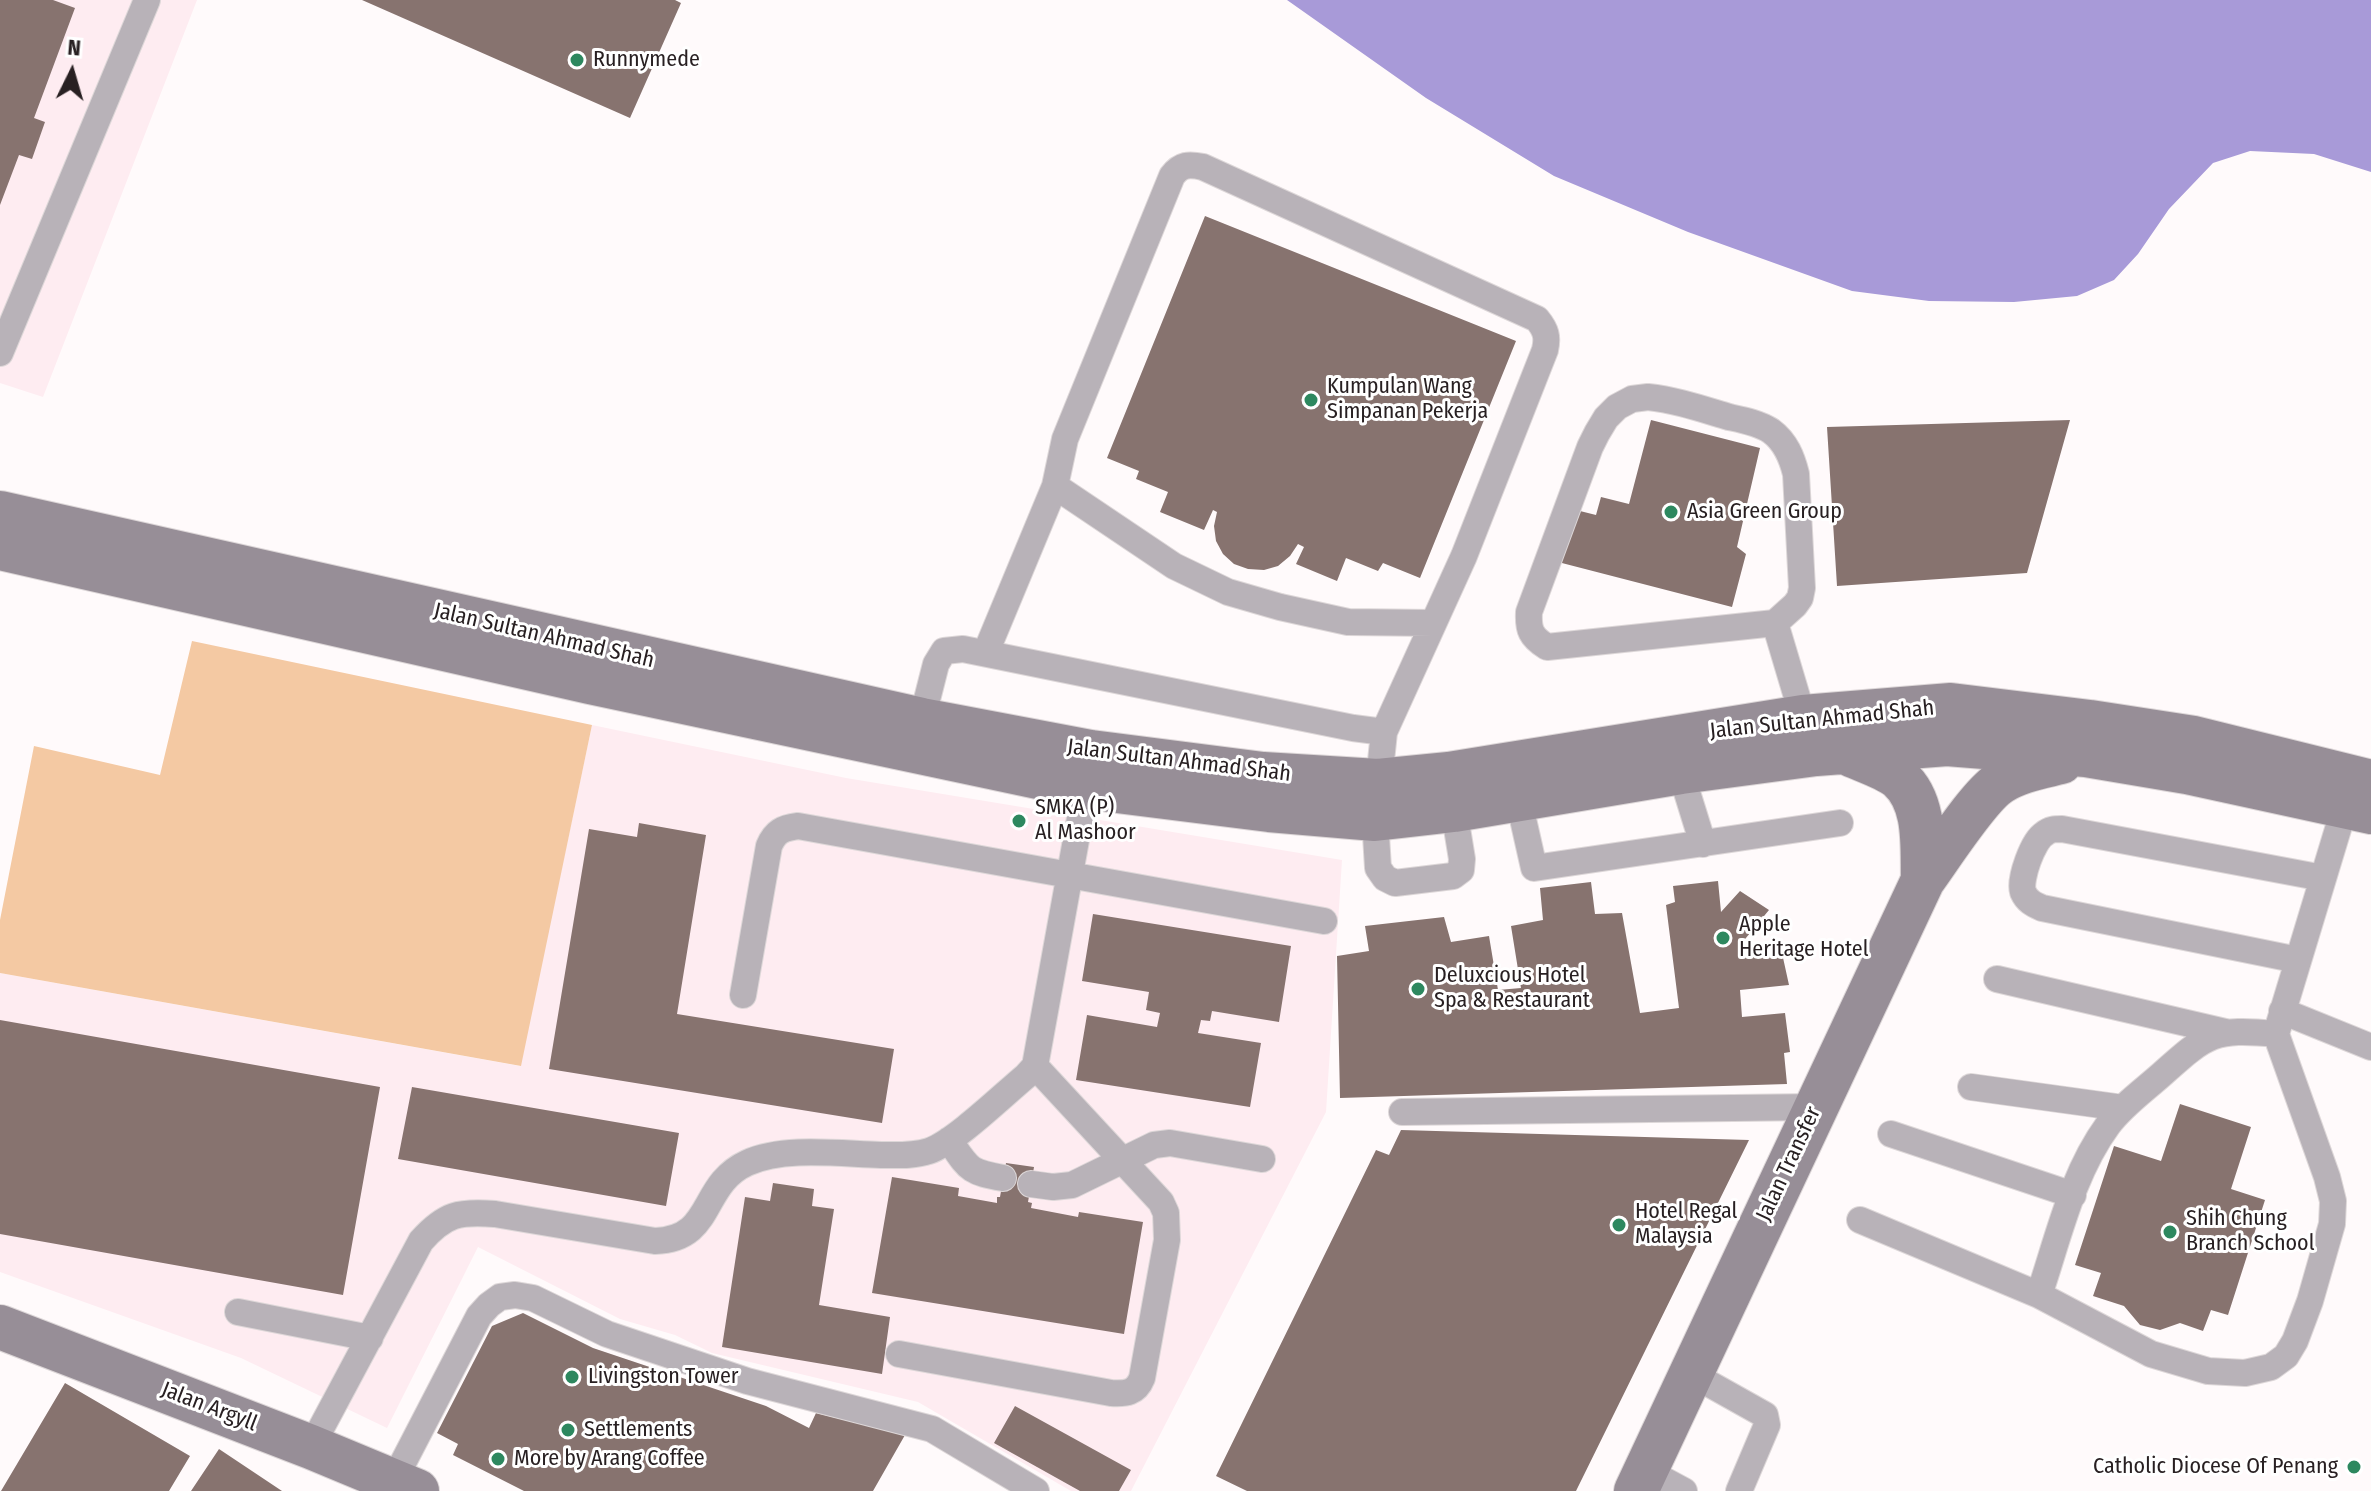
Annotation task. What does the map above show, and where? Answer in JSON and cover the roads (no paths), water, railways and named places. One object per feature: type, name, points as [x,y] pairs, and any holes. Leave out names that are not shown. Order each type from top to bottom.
[{"type":"main road","name":"Jalan Sultan Ahmad Shah","points":[[4,518],[918,735],[1088,770],[1263,774],[1377,800],[1451,792],[1675,755],[1803,717],[1951,705],[2194,738],[2362,800]]},
{"type":"main road","name":"Jalan Sultan Ahmad Shah","points":[[1675,755],[1846,752],[1947,744],[2086,755],[2362,800]]},
{"type":"main road","name":"Jalan Transfer","points":[[1846,752],[1898,777],[1913,797],[1921,821],[1923,880]]},
{"type":"main road","name":"Jalan Transfer","points":[[1640,1480],[1923,880],[1979,803],[1999,782],[2086,755]]},
{"type":"main road","name":"Jalan Argyll","points":[[0,1327],[405,1486]]},
{"type":"lane","points":[[1,350],[147,0]]},
{"type":"lane","points":[[986,652],[1055,486],[1065,439],[1172,176],[1178,168],[1190,164],[1203,167],[1537,319],[1545,328],[1545,350],[1464,556],[1384,732],[1377,800],[1378,868],[1385,878],[1395,883],[1453,876],[1461,870],[1451,792]]},
{"type":"lane","points":[[1632,399],[1665,399],[1755,424],[1771,431],[1783,443],[1792,457],[1796,474],[1802,588],[1795,605],[1775,623],[1564,647],[1547,647],[1533,638],[1528,626],[1529,612],[1590,447],[1606,418],[1617,407],[1632,399]]},
{"type":"lane","points":[[1055,486],[1174,566],[1228,592],[1348,622],[1433,623]]},
{"type":"lane","points":[[1775,623],[1803,717]]},
{"type":"lane","points":[[918,735],[936,664],[944,651],[963,649],[1384,732]]},
{"type":"lane","points":[[1675,755],[1703,844]]},
{"type":"lane","points":[[311,1447],[421,1241],[436,1224],[454,1215],[473,1212],[655,1241],[671,1240],[686,1234],[698,1222],[718,1187],[731,1173],[747,1163],[793,1153],[907,1155],[930,1151],[949,1140],[1026,1076],[1035,1066],[1088,770]]},
{"type":"lane","points":[[1515,782],[1534,868],[1840,823]]},
{"type":"lane","points":[[1860,1220],[2039,1295],[2151,1354],[2208,1371],[2245,1373],[2271,1367],[2286,1356],[2310,1301],[2332,1224],[2333,1201],[2279,1022],[2323,878],[2362,800]]},
{"type":"lane","points":[[743,995],[769,846],[774,835],[785,828],[798,826],[1324,921]]},
{"type":"lane","points":[[2298,960],[2042,908],[2030,902],[2022,890],[2024,876],[2040,835],[2051,829],[2062,829],[2323,878]]},
{"type":"lane","points":[[1997,979],[2225,1032]]},
{"type":"lane","points":[[2039,1295],[2078,1179],[2097,1142],[2123,1108],[2193,1046],[2225,1032],[2279,1022],[2371,1047]]},
{"type":"lane","points":[[899,1354],[1111,1393],[1131,1393],[1139,1387],[1167,1240],[1161,1202],[1035,1066]]},
{"type":"lane","points":[[1971,1087],[2123,1108]]},
{"type":"lane","points":[[1402,1112],[1816,1107]]},
{"type":"lane","points":[[1891,1134],[2073,1195]]},
{"type":"lane","points":[[949,1140],[970,1169],[979,1174],[1003,1178]]},
{"type":"lane","points":[[1031,1184],[1053,1187],[1072,1185],[1154,1145],[1170,1143],[1262,1159]]},
{"type":"lane","points":[[405,1486],[479,1316],[500,1297],[515,1295],[533,1298],[607,1334],[747,1381],[932,1429],[1036,1491]]},
{"type":"lane","points":[[238,1312],[370,1338]]},
{"type":"lane","points":[[1690,1373],[1765,1415],[1767,1425],[1739,1491]]},
{"type":"lane","points":[[1640,1480],[1684,1491]]},
{"type":"place","name":"Runnymede","points":[[577,60]]},
{"type":"place","name":"Kumpulan Wang Simpanan Pekerja","points":[[1311,400]]},
{"type":"place","name":"Asia Green Group","points":[[1671,512]]},
{"type":"place","name":"SMKA (P) Al Mashoor","points":[[1019,821]]},
{"type":"place","name":"Apple Heritage Hotel","points":[[1723,938]]},
{"type":"place","name":"Deluxcious Hotel Spa & Restaurant","points":[[1418,989]]},
{"type":"place","name":"Hotel Regal Malaysia","points":[[1619,1225]]},
{"type":"place","name":"Shih Chung Branch School","points":[[2170,1232]]},
{"type":"place","name":"Livingston Tower","points":[[572,1377]]},
{"type":"place","name":"Settlements","points":[[568,1430]]},
{"type":"place","name":"More by Arang Coffee","points":[[498,1459]]},
{"type":"place","name":"Catholic Diocese Of Penang","points":[[2354,1467]]}]
